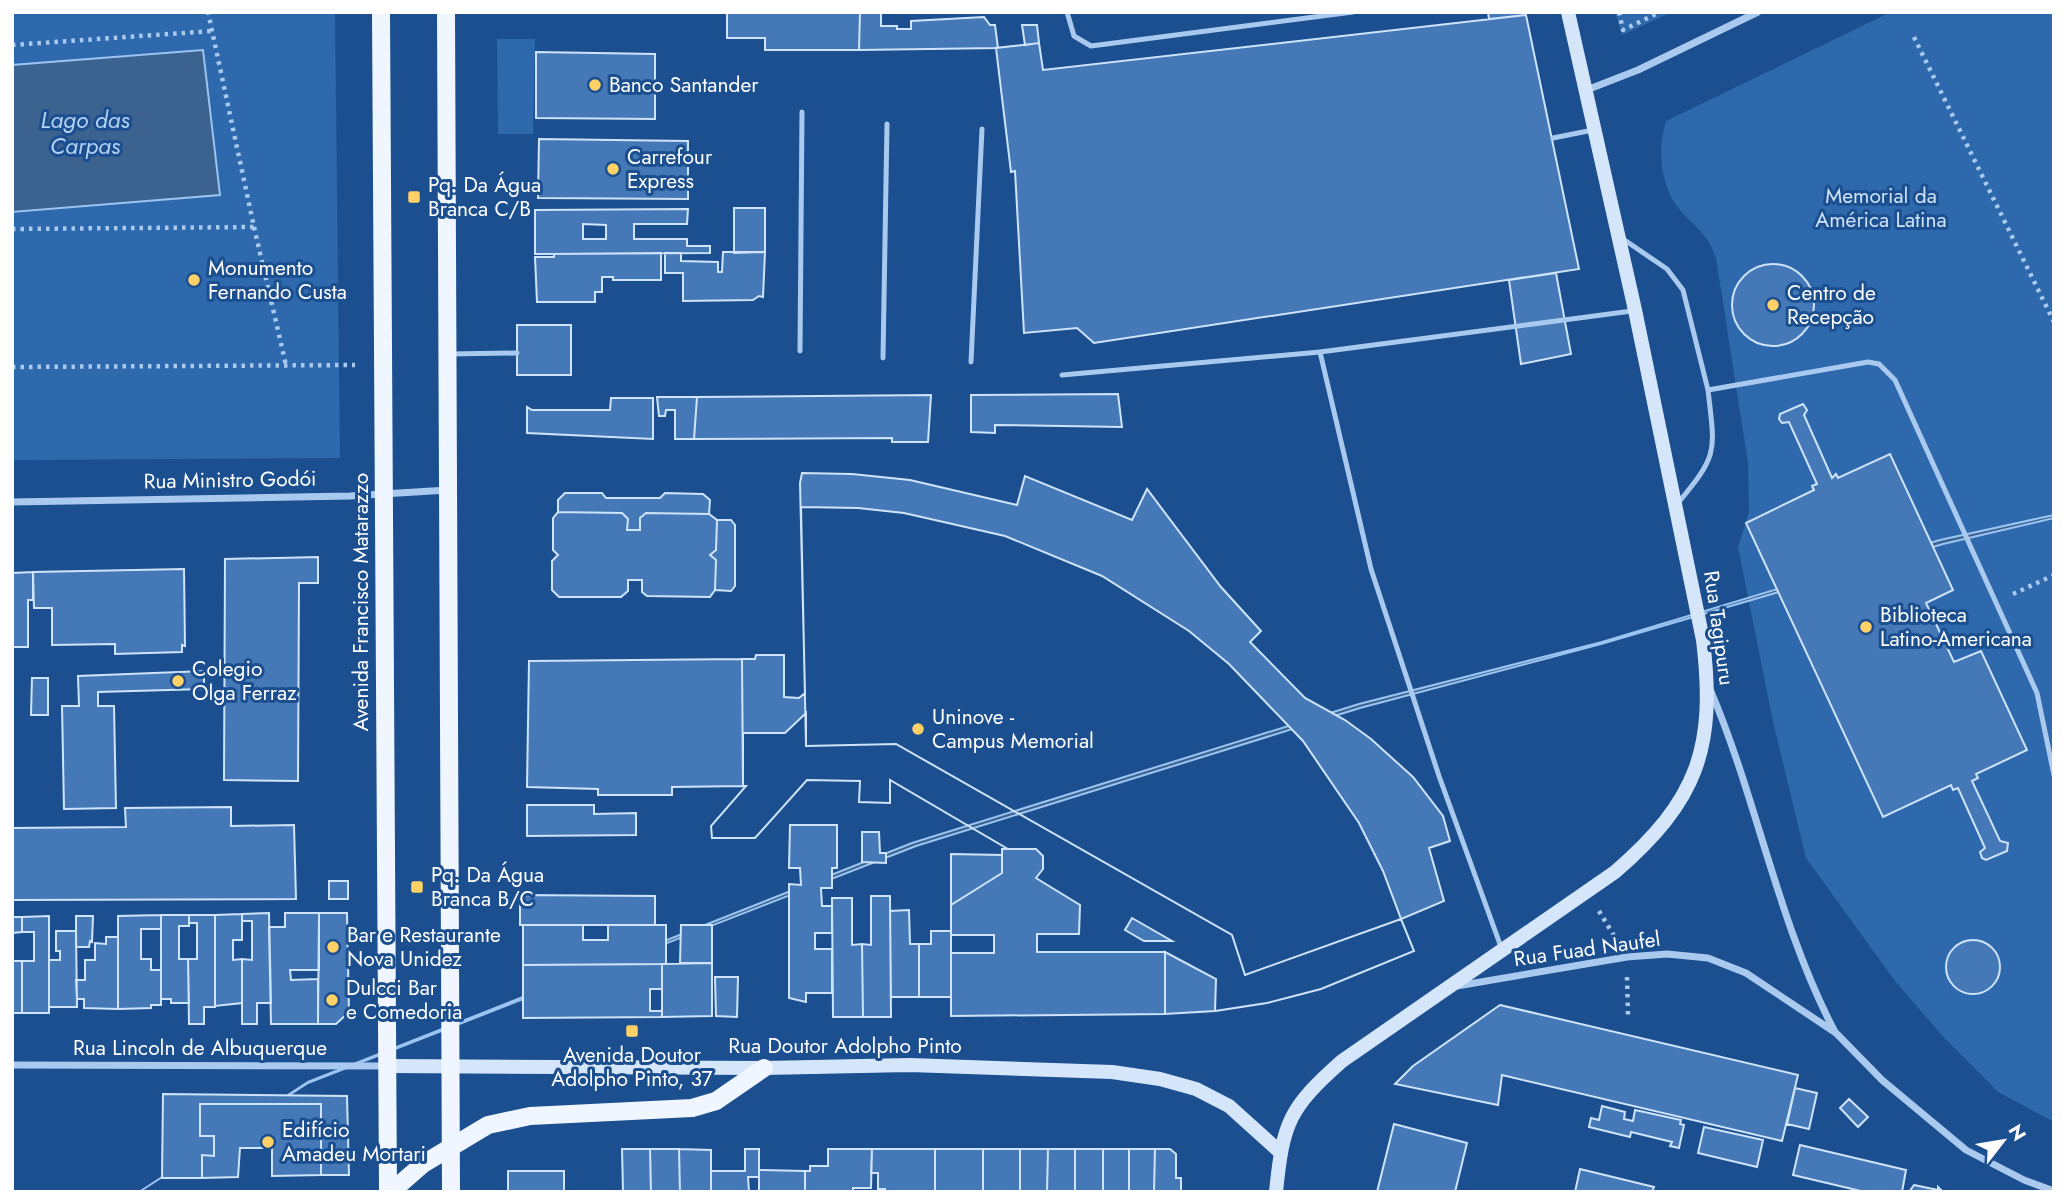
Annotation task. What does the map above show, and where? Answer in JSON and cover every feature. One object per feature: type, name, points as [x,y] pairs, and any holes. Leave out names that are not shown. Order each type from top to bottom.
[{"type":"main road","name":"Avenida Francisco Matarazzo","points":[[381,12],[389,1192]]},
{"type":"main road","points":[[446,12],[451,1192]]},
{"type":"main road","points":[[389,1192],[451,1146],[488,1125],[521,1117],[692,1108],[716,1101],[764,1068]]},
{"type":"street","name":"Rua Tagipuru","points":[[1276,1192],[1280,1152],[1288,1122],[1306,1093],[1342,1061],[1615,872],[1649,842],[1678,808],[1698,765],[1706,725],[1708,685],[1676,506],[1568,12]]},
{"type":"street","points":[[1584,91],[1638,69],[1758,12]]},
{"type":"street","name":"Rua Ministro Godói","points":[[12,502],[448,490]]},
{"type":"street","name":"Rua Fuad Naufel","points":[[1708,685],[1749,791],[1793,942],[1836,1033]]},
{"type":"street","name":"Rua Fuad Naufel","points":[[1449,987],[1627,957],[1667,954],[1708,958],[1746,973],[1836,1033],[1891,1088],[1966,1150],[2024,1180],[2054,1191]]},
{"type":"street","name":"Rua Lincoln de Albuquerque","points":[[12,1065],[387,1066]]},
{"type":"street","name":"Rua Doutor Adolpho Pinto","points":[[387,1066],[764,1068],[910,1065],[1112,1072],[1160,1079],[1196,1089],[1229,1106],[1280,1152]]},
{"type":"lane","points":[[1067,12],[1074,36],[1091,46],[1353,12]]},
{"type":"lane","points":[[800,351],[802,112]]},
{"type":"lane","points":[[883,358],[887,124]]},
{"type":"lane","points":[[971,362],[982,130]]},
{"type":"lane","points":[[1553,138],[1593,130]]},
{"type":"lane","points":[[1617,235],[1667,269],[1683,290],[1708,390],[1714,444],[1706,470],[1676,506]]},
{"type":"lane","points":[[1062,375],[1320,352],[1635,310]]},
{"type":"lane","points":[[1320,352],[1371,569],[1439,776],[1502,950]]},
{"type":"lane","points":[[447,354],[517,353]]},
{"type":"lane","points":[[1708,390],[1868,362],[1879,364],[1895,380],[2037,693],[2054,775]]},
{"type":"path","points":[[208,12],[286,365]]},
{"type":"path","points":[[1619,12],[1623,30],[1660,12]]},
{"type":"path","points":[[12,46],[212,31]]},
{"type":"path","points":[[1914,37],[2054,322]]},
{"type":"path","points":[[12,229],[254,227]]},
{"type":"path","points":[[12,367],[355,365]]},
{"type":"path","points":[[1996,603],[2054,575]]},
{"type":"green space","points":[[12,12],[335,12],[340,458],[12,460]]},
{"type":"green space","points":[[1615,12],[1672,12],[1622,35]]},
{"type":"green space","name":"Memorial da América Latina","points":[[1891,12],[2054,12],[2054,1122],[1998,1092],[1946,1040],[1895,981],[1806,858],[1773,722],[1738,547],[1749,512],[1748,463],[1716,258],[1705,236],[1673,200],[1662,167],[1666,121]]},
{"type":"green space","points":[[497,39],[535,39],[533,134],[498,134]]},
{"type":"water","name":"Lago das Carpas","points":[[203,50],[220,195],[12,212],[12,65]]},
{"type":"water","points":[[2054,515],[2054,518],[1943,544],[1601,644],[1360,708],[916,846],[308,1083],[139,1192],[308,1082],[912,843],[1359,704],[1602,642],[1940,540]]},
{"type":"building","points":[[727,12],[860,12],[859,50],[765,50],[765,38],[727,38]]},
{"type":"building","points":[[860,12],[881,12],[881,26],[897,26],[897,29],[911,29],[911,21],[984,17],[990,25],[995,25],[998,48],[859,50]]},
{"type":"building","points":[[1488,12],[1525,12],[1526,15],[1489,19]]},
{"type":"building","points":[[1526,15],[1579,269],[1094,343],[1077,328],[1024,333],[1015,171],[1011,172],[996,48],[1039,43],[1043,70]]},
{"type":"building","points":[[1022,25],[1037,25],[1039,43],[1025,45]]},
{"type":"building","points":[[536,52],[655,54],[655,119],[536,118]]},
{"type":"building","points":[[539,139],[688,141],[688,199],[538,198]]},
{"type":"building","points":[[734,208],[765,208],[765,252],[734,253]]},
{"type":"building","points":[[688,209],[687,224],[634,224],[634,239],[687,239],[687,246],[710,246],[710,253],[535,254],[535,210]],"holes":[[[583,224],[606,225],[606,239],[583,239]]]},
{"type":"building","points":[[723,252],[765,252],[763,297],[759,296],[753,300],[683,301],[683,273],[665,273],[665,253],[681,253],[681,261],[718,262],[718,272],[722,272]]},
{"type":"building","points":[[661,253],[661,280],[613,280],[613,277],[602,277],[602,292],[595,292],[595,302],[537,302],[535,257],[554,257],[554,254]]},
{"type":"building","name":"Centro de Recepção","points":[[1773,264],[1789,267],[1802,276],[1811,289],[1814,305],[1811,321],[1802,334],[1789,343],[1773,346],[1757,343],[1744,334],[1735,321],[1732,305],[1735,289],[1744,276],[1757,267]]},
{"type":"building","points":[[1556,273],[1571,354],[1521,364],[1509,280]]},
{"type":"building","points":[[517,325],[571,325],[571,375],[517,375]]},
{"type":"building","points":[[1118,394],[1122,427],[995,425],[995,433],[971,432],[971,395]]},
{"type":"building","points":[[931,395],[928,442],[892,442],[892,438],[694,439],[697,397]]},
{"type":"building","points":[[657,397],[697,397],[694,439],[675,439],[675,410],[666,410],[665,416],[659,416]]},
{"type":"building","points":[[611,398],[653,398],[653,439],[527,433],[527,407],[532,410],[610,410]]},
{"type":"building","name":"Biblioteca Latino-Americana","points":[[1803,404],[1807,410],[1804,415],[1832,478],[1836,474],[1838,478],[1890,454],[1953,590],[1926,603],[1954,662],[1981,651],[2027,750],[1976,774],[1978,778],[1972,781],[2000,841],[2008,843],[2007,851],[1986,860],[1980,852],[1985,848],[1958,788],[1953,790],[1951,785],[1883,817],[1746,523],[1814,490],[1812,486],[1817,484],[1789,422],[1782,423],[1779,419],[1780,414]]},
{"type":"building","name":"Uninove - Campus Memorial","points":[[802,473],[852,474],[910,480],[1017,505],[1025,476],[1132,520],[1147,489],[1221,587],[1261,631],[1250,642],[1305,698],[1345,720],[1371,739],[1413,777],[1443,816],[1450,841],[1429,848],[1444,901],[1401,919],[1414,951],[1321,989],[1267,1003],[1215,1011],[1216,979],[1165,952],[1037,952],[1037,934],[1079,934],[1080,905],[1036,878],[1043,869],[1043,856],[1036,849],[1008,849],[890,780],[890,803],[859,802],[860,781],[807,780],[755,838],[712,838],[711,826],[746,786],[743,786],[742,659],[755,659],[756,655],[784,655],[784,697],[799,698],[805,693],[800,483]]},
{"type":"building","points":[[565,493],[602,493],[606,498],[660,498],[665,493],[703,494],[710,500],[709,514],[646,513],[640,518],[640,530],[627,530],[628,519],[622,513],[558,512],[558,500]]},
{"type":"building","points":[[801,507],[858,508],[904,513],[1005,536],[1102,576],[1189,631],[1229,664],[1303,741],[1359,823],[1383,871],[1401,919],[1245,975],[1232,935],[896,744],[806,746]]},
{"type":"building","points":[[558,512],[622,513],[628,519],[627,530],[640,530],[640,518],[646,513],[709,514],[717,520],[716,550],[710,555],[716,560],[715,590],[710,597],[647,596],[642,592],[642,580],[628,580],[628,591],[621,597],[559,597],[552,590],[552,561],[558,555],[553,550],[553,518]]},
{"type":"building","points":[[717,520],[731,520],[735,525],[735,586],[731,591],[715,590],[716,560],[710,555],[716,550]]},
{"type":"building","points":[[318,557],[318,583],[299,583],[298,781],[224,780],[225,559]]},
{"type":"building","points":[[184,569],[185,646],[182,645],[182,652],[115,654],[115,644],[52,645],[52,608],[34,608],[33,572]]},
{"type":"building","points":[[33,572],[33,600],[28,600],[28,647],[12,647],[12,573]]},
{"type":"building","points":[[742,659],[743,786],[672,787],[672,795],[598,795],[598,789],[527,787],[529,661]]},
{"type":"building","points":[[204,671],[204,689],[98,692],[98,706],[114,706],[116,808],[64,809],[62,706],[79,706],[78,676]]},
{"type":"building","points":[[32,678],[48,678],[48,715],[31,715]]},
{"type":"building","points":[[806,713],[806,746],[896,744],[1232,935],[1245,975],[1401,919],[1414,951],[1321,989],[1267,1003],[1215,1011],[1216,979],[1165,952],[1037,952],[1037,934],[1079,934],[1080,905],[1036,878],[1043,869],[1043,856],[1036,849],[1008,849],[890,780],[890,803],[859,802],[860,781],[807,780],[755,838],[712,838],[711,826],[746,786],[743,786],[743,733],[785,733]],"holes":[[[1132,918],[1172,941],[1144,941],[1125,930]]]},
{"type":"building","points":[[527,805],[594,805],[594,814],[636,813],[636,835],[527,836]]},
{"type":"building","points":[[231,807],[231,826],[294,825],[296,899],[12,900],[12,828],[126,827],[125,808]]},
{"type":"building","points":[[790,825],[837,825],[837,868],[832,868],[832,888],[821,888],[822,906],[832,906],[832,933],[815,933],[815,949],[832,949],[832,993],[806,993],[806,1002],[789,998],[789,884],[801,885],[800,868],[789,868]]},
{"type":"building","points":[[862,832],[879,832],[880,853],[886,853],[886,863],[862,862]]},
{"type":"building","points":[[1002,849],[1036,849],[1043,856],[1043,869],[1036,878],[1080,905],[1079,934],[1037,934],[1037,952],[1165,952],[1165,1014],[951,1016],[951,953],[994,953],[994,935],[951,935],[951,905],[1002,873]]},
{"type":"building","points":[[951,854],[1002,855],[1002,873],[951,905]]},
{"type":"building","points":[[329,881],[348,881],[348,899],[329,899]]},
{"type":"building","points":[[520,895],[655,896],[655,925],[520,925]]},
{"type":"building","points":[[871,896],[890,896],[891,1017],[863,1017],[862,944],[871,945]]},
{"type":"building","points":[[832,898],[852,898],[852,945],[862,944],[863,1017],[833,1017]]},
{"type":"building","points":[[909,910],[910,944],[919,944],[919,997],[891,997],[890,911]]},
{"type":"building","points":[[269,913],[271,1003],[257,1003],[257,1024],[242,1024],[242,959],[252,960],[252,921],[242,921],[242,914]]},
{"type":"building","points":[[285,913],[319,913],[319,970],[290,970],[291,980],[318,979],[318,1024],[271,1024],[269,927],[285,927]]},
{"type":"building","points":[[319,913],[347,913],[349,1012],[336,1024],[318,1024]]},
{"type":"building","points":[[242,914],[242,940],[233,940],[233,960],[242,959],[242,1003],[215,1006],[215,915]]},
{"type":"building","points":[[161,915],[189,915],[189,926],[179,926],[179,959],[188,959],[189,1003],[171,1003],[171,999],[161,999]]},
{"type":"building","points":[[161,915],[161,929],[141,929],[141,959],[151,959],[151,970],[161,970],[161,1005],[118,1009],[118,916]]},
{"type":"building","points":[[189,915],[215,915],[215,1007],[204,1007],[204,1024],[189,1024],[188,959],[197,959],[197,923],[189,923]]},
{"type":"building","points":[[49,916],[49,1013],[22,1013],[22,961],[34,961],[34,932],[22,932],[22,917]]},
{"type":"building","points":[[76,916],[93,916],[92,942],[90,941],[89,947],[76,947]]},
{"type":"building","points":[[12,917],[22,917],[22,932],[12,933]]},
{"type":"building","points":[[523,925],[583,925],[583,940],[608,940],[608,925],[666,925],[666,964],[523,965]]},
{"type":"building","points":[[681,925],[712,925],[712,963],[680,963]]},
{"type":"building","points":[[56,931],[76,931],[77,1007],[49,1007],[49,960],[60,960],[60,951],[56,951]]},
{"type":"building","points":[[931,931],[951,931],[951,997],[919,997],[919,944],[931,944]]},
{"type":"building","points":[[106,937],[118,937],[118,1009],[84,1008],[84,999],[77,999],[76,980],[85,980],[85,960],[95,960],[95,943],[106,944]]},
{"type":"building","points":[[1973,940],[1992,948],[2000,967],[1992,986],[1973,994],[1954,986],[1946,967],[1954,948]]},
{"type":"building","points":[[1165,952],[1216,979],[1215,1011],[1165,1014]]},
{"type":"building","points":[[12,961],[22,961],[22,1013],[12,1013]]},
{"type":"building","points":[[712,963],[712,1016],[662,1017],[662,964]]},
{"type":"building","points":[[662,964],[662,989],[650,989],[650,1011],[662,1011],[662,1017],[523,1018],[523,965]]},
{"type":"building","points":[[715,977],[738,977],[737,1017],[716,1016]]},
{"type":"building","points":[[1500,1005],[1798,1075],[1782,1141],[1502,1075],[1498,1105],[1395,1084],[1413,1066]]},
{"type":"building","points":[[1795,1088],[1817,1093],[1809,1129],[1787,1124]]},
{"type":"building","points":[[163,1094],[347,1096],[349,1175],[321,1175],[321,1104],[200,1104],[200,1136],[214,1136],[214,1156],[202,1155],[202,1178],[162,1178]]},
{"type":"building","points":[[1849,1099],[1868,1117],[1858,1127],[1840,1108]]},
{"type":"building","name":"Edifício Amadeu Mortari","points":[[200,1104],[321,1104],[321,1175],[272,1176],[272,1148],[240,1148],[238,1177],[202,1178],[202,1155],[214,1156],[214,1136],[200,1136]]},
{"type":"building","points":[[1602,1106],[1625,1112],[1624,1119],[1633,1121],[1635,1110],[1681,1120],[1680,1124],[1684,1125],[1679,1148],[1670,1146],[1672,1142],[1631,1132],[1630,1137],[1589,1127],[1591,1118],[1599,1120]]},
{"type":"building","points":[[1394,1124],[1467,1143],[1455,1192],[1377,1192]]},
{"type":"building","points":[[1704,1127],[1763,1140],[1757,1167],[1698,1153]]},
{"type":"building","points":[[1800,1145],[1906,1170],[1902,1192],[1865,1192],[1793,1175]]},
{"type":"building","points":[[622,1149],[650,1149],[651,1192],[623,1192]]},
{"type":"building","points":[[650,1149],[679,1149],[680,1192],[651,1192]]},
{"type":"building","points":[[679,1149],[711,1150],[711,1192],[680,1192]]},
{"type":"building","points":[[745,1149],[759,1149],[759,1177],[748,1177],[749,1192],[711,1192],[711,1171],[745,1171]]},
{"type":"building","points":[[828,1149],[872,1149],[871,1188],[853,1188],[853,1192],[805,1192],[805,1171],[810,1171],[810,1166],[828,1166]]},
{"type":"building","points":[[872,1149],[935,1149],[935,1192],[885,1192],[885,1189],[878,1189],[878,1173],[871,1173]]},
{"type":"building","points":[[935,1149],[983,1149],[983,1192],[935,1192]]},
{"type":"building","points":[[983,1149],[1020,1149],[1020,1192],[983,1192]]},
{"type":"building","points":[[1020,1149],[1048,1149],[1047,1192],[1020,1192]]},
{"type":"building","points":[[1048,1149],[1075,1149],[1075,1192],[1047,1192]]},
{"type":"building","points":[[1075,1149],[1103,1149],[1103,1192],[1075,1192]]},
{"type":"building","points":[[1103,1149],[1129,1149],[1129,1192],[1103,1192]]},
{"type":"building","points":[[1129,1149],[1155,1149],[1154,1192],[1129,1192]]},
{"type":"building","points":[[1155,1149],[1170,1149],[1176,1154],[1176,1178],[1181,1178],[1181,1192],[1154,1192]]},
{"type":"building","points":[[1580,1169],[1654,1187],[1652,1192],[1575,1192]]},
{"type":"building","points":[[759,1170],[805,1171],[805,1192],[759,1192]]},
{"type":"building","points":[[508,1171],[564,1171],[564,1192],[508,1192]]},
{"type":"building","points":[[1914,1185],[1938,1190],[1938,1187],[1943,1192],[1909,1192]]},
{"type":"place","name":"Banco Santander","points":[[595,85]]},
{"type":"place","name":"Carrefour Express","points":[[613,169]]},
{"type":"place","name":"Pq. Da Água Branca C/B","points":[[414,197]]},
{"type":"place","name":"Monumento Fernando Custa","points":[[194,280]]},
{"type":"place","name":"Centro de Recepção","points":[[1773,305]]},
{"type":"place","name":"Biblioteca Latino-Americana","points":[[1866,627]]},
{"type":"place","name":"Colegio Olga Ferraz","points":[[178,681]]},
{"type":"place","name":"Uninove - Campus Memorial","points":[[918,729]]},
{"type":"place","name":"Pq. Da Água Branca B/C","points":[[417,887]]},
{"type":"place","name":"Bar e Restaurante Nova Unidez","points":[[333,947]]},
{"type":"place","name":"Dulcci Bar e Comedoria","points":[[332,1000]]},
{"type":"place","name":"Avenida Doutor Adolpho Pinto, 37","points":[[632,1031]]},
{"type":"place","name":"Edifício Amadeu Mortari","points":[[268,1142]]}]
